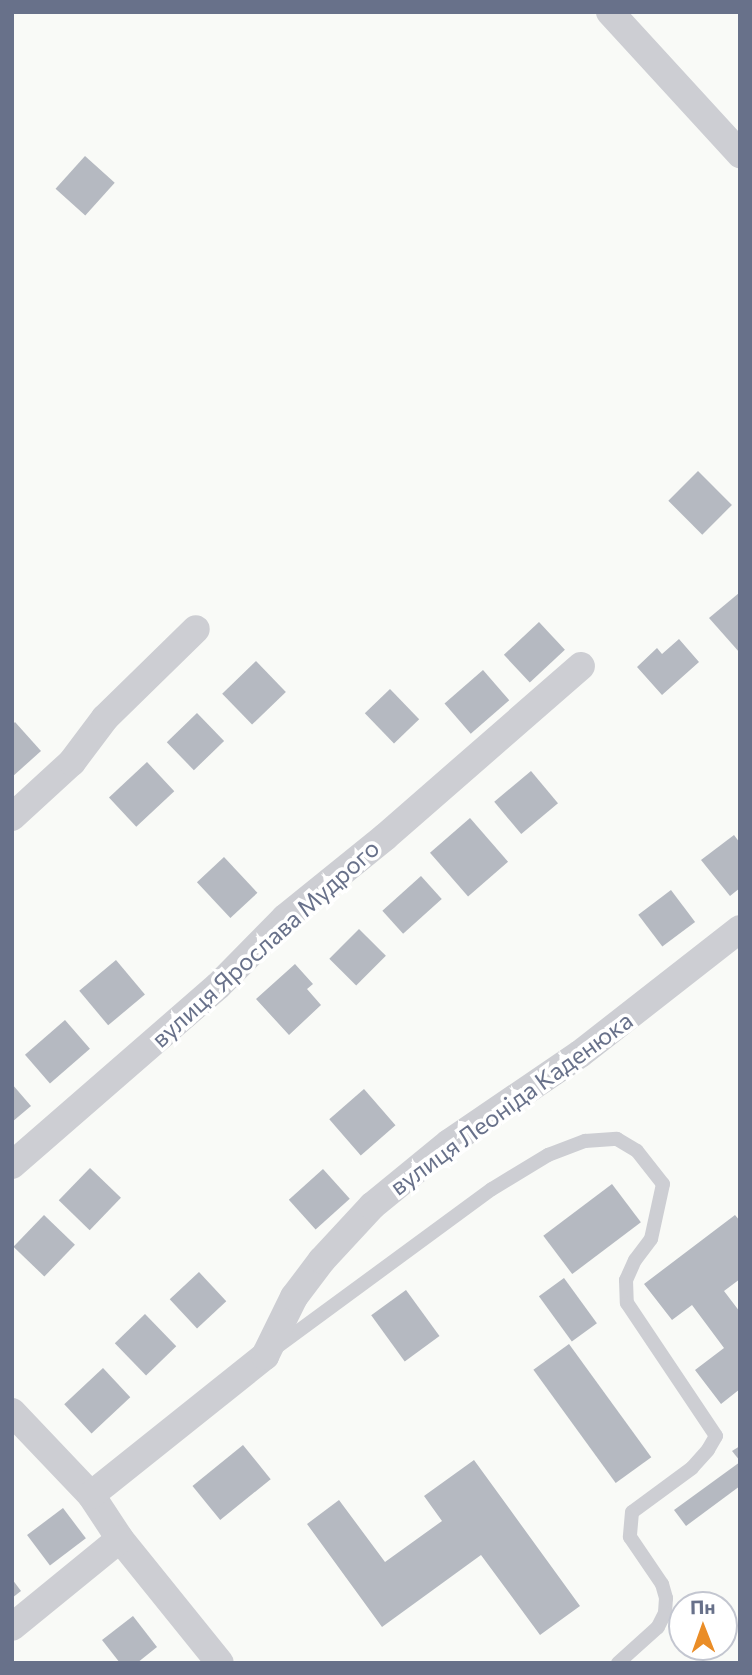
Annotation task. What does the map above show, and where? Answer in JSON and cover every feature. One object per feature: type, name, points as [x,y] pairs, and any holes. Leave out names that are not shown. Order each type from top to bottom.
[{"type":"street","points":[[610,12],[740,154]]},
{"type":"street","points":[[12,817],[72,762],[105,718],[196,629]]},
{"type":"street","name":"вулиця Ярослава Мудрого","points":[[12,1165],[218,986],[285,919],[385,837],[582,666]]},
{"type":"street","name":"вулиця Леоніда Каденюка","points":[[91,1495],[265,1356],[293,1297],[322,1260],[372,1206],[449,1143],[580,1054],[740,929]]},
{"type":"street","points":[[12,1412],[91,1495],[120,1539],[220,1663]]},
{"type":"street","points":[[12,1627],[120,1539]]},
{"type":"lane","points":[[265,1356],[492,1189],[548,1155],[585,1141],[617,1139],[637,1151],[663,1184],[651,1239],[635,1260],[626,1280],[627,1303],[716,1436],[692,1468],[632,1512],[630,1536],[662,1584],[666,1598],[665,1613],[658,1627],[618,1663]]},
{"type":"building","points":[[85,156],[115,183],[85,215],[56,189]]},
{"type":"building","points":[[698,471],[732,505],[702,535],[668,501]]},
{"type":"building","points":[[740,594],[740,653],[709,618]]},
{"type":"building","points":[[539,622],[565,650],[530,683],[504,655]]},
{"type":"building","points":[[679,639],[699,662],[662,695],[637,667],[657,648],[662,654]]},
{"type":"building","points":[[256,661],[286,692],[252,725],[222,694]]},
{"type":"building","points":[[483,670],[509,700],[471,734],[445,703]]},
{"type":"building","points":[[390,689],[419,719],[394,744],[365,713]]},
{"type":"building","points":[[197,713],[224,741],[194,770],[167,742]]},
{"type":"building","points":[[15,722],[41,751],[12,777],[12,725]]},
{"type":"building","points":[[147,762],[174,791],[136,827],[109,797]]},
{"type":"building","points":[[531,771],[558,803],[521,834],[494,802]]},
{"type":"building","points":[[470,818],[508,862],[468,897],[430,853]]},
{"type":"building","points":[[734,835],[740,843],[740,888],[730,896],[701,860]]},
{"type":"building","points":[[224,857],[257,893],[230,918],[197,882]]},
{"type":"building","points":[[421,876],[442,899],[403,934],[382,911]]},
{"type":"building","points":[[671,890],[695,922],[662,947],[638,915]]},
{"type":"building","points":[[359,929],[386,956],[356,986],[329,959]]},
{"type":"building","points":[[116,960],[145,994],[108,1025],[79,991]]},
{"type":"building","points":[[295,964],[313,984],[307,989],[321,1005],[289,1035],[256,999]]},
{"type":"building","points":[[65,1020],[90,1049],[50,1083],[25,1055]]},
{"type":"building","points":[[12,1084],[31,1106],[12,1122]]},
{"type":"building","points":[[364,1089],[395,1125],[361,1155],[329,1119]]},
{"type":"building","points":[[90,1168],[121,1198],[90,1230],[59,1200]]},
{"type":"building","points":[[323,1169],[350,1199],[316,1230],[289,1200]]},
{"type":"building","points":[[612,1184],[641,1222],[572,1274],[543,1236]]},
{"type":"building","points":[[44,1215],[75,1245],[44,1277],[13,1247]]},
{"type":"building","points":[[735,1215],[740,1221],[740,1279],[724,1291],[740,1312],[740,1389],[721,1404],[695,1370],[724,1348],[692,1305],[672,1320],[644,1284]]},
{"type":"building","points":[[199,1272],[226,1301],[197,1329],[170,1299]]},
{"type":"building","points":[[564,1278],[597,1323],[572,1342],[539,1296]]},
{"type":"building","points":[[406,1290],[440,1336],[405,1361],[371,1315]]},
{"type":"building","points":[[145,1314],[176,1346],[146,1376],[115,1343]]},
{"type":"building","points":[[569,1344],[651,1457],[616,1483],[533,1370]]},
{"type":"building","points":[[103,1368],[130,1397],[92,1433],[64,1404]]},
{"type":"building","points":[[243,1445],[271,1479],[220,1520],[192,1486]]},
{"type":"building","points":[[740,1446],[740,1461],[732,1451]]},
{"type":"building","points":[[474,1460],[580,1606],[540,1635],[481,1555],[382,1627],[307,1524],[339,1500],[385,1562],[442,1521],[424,1496]]},
{"type":"building","points":[[740,1462],[740,1486],[686,1526],[674,1510]]},
{"type":"building","points":[[63,1508],[86,1538],[50,1565],[27,1535]]},
{"type":"building","points":[[12,1579],[21,1591],[12,1598]]},
{"type":"building","points":[[133,1616],[157,1647],[137,1663],[120,1663],[102,1640]]}]
